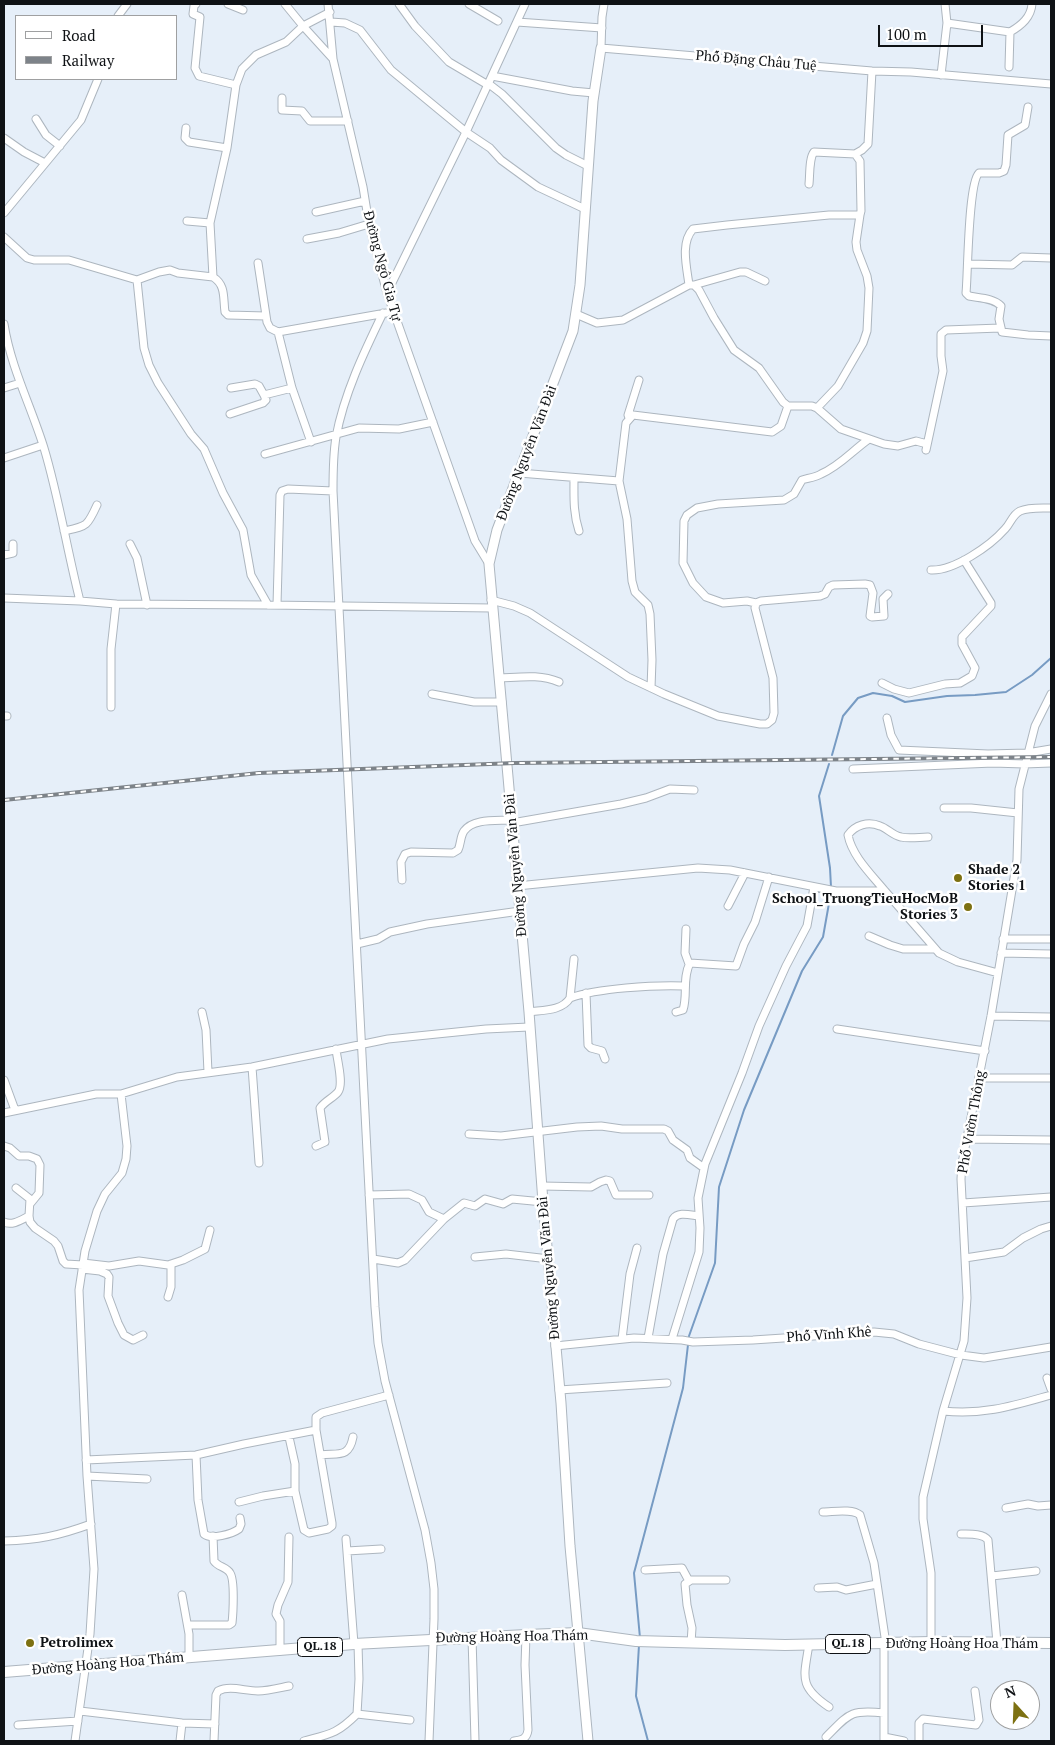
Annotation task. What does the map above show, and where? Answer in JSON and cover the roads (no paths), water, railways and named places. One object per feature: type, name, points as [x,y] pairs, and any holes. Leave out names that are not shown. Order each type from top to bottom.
[{"type":"main road","name":"Đường Hoàng Hoa Thám","points":[[4,1672],[356,1644],[578,1633],[640,1641],[691,1643],[885,1644],[931,1642],[1051,1644]]},
{"type":"street","points":[[119,15],[127,4]]},
{"type":"street","points":[[196,4],[192,11],[200,17],[195,68],[197,74],[236,85]]},
{"type":"street","points":[[228,4],[242,10]]},
{"type":"street","points":[[284,4],[334,59]]},
{"type":"street","points":[[400,4],[415,26],[448,62],[502,94],[556,148],[588,166]]},
{"type":"street","points":[[469,4],[498,21]]},
{"type":"street","points":[[387,293],[466,132],[525,4]]},
{"type":"street","name":"Đường Nguyễn Văn Đài","points":[[588,1741],[570,1546],[560,1390],[543,1202],[529,1012],[489,564],[497,530],[573,331],[580,285],[594,93],[601,48],[604,4]]},
{"type":"street","points":[[945,4],[947,23],[939,74],[1051,84]]},
{"type":"street","points":[[947,23],[1010,32],[1027,19],[1032,12],[1032,4]]},
{"type":"street","points":[[213,277],[210,223],[228,148],[236,85],[242,69],[256,55],[286,42],[303,26],[329,8]]},
{"type":"street","name":"Đường Ngô Gia Tự","points":[[329,8],[334,59],[369,224],[387,293],[475,541],[489,564]]},
{"type":"street","points":[[331,22],[345,23],[360,30],[391,70],[466,132],[490,148],[515,170],[538,186],[585,209]]},
{"type":"street","points":[[517,22],[602,28]]},
{"type":"street","points":[[1009,67],[1010,32]]},
{"type":"street","name":"Phố Đặng Châu Tuệ","points":[[601,48],[872,71],[939,74]]},
{"type":"street","points":[[809,184],[811,156],[814,152],[855,154],[868,144],[872,71]]},
{"type":"street","points":[[492,76],[572,91],[594,93]]},
{"type":"street","points":[[4,213],[81,120],[98,80]]},
{"type":"street","points":[[282,98],[282,110],[302,111],[310,122],[348,121]]},
{"type":"street","points":[[1028,107],[1025,125],[1008,135],[1004,171],[999,173],[979,173],[975,180],[970,223],[966,293],[969,296],[993,301],[1001,306],[999,320],[1002,332],[1051,336]]},
{"type":"street","points":[[36,119],[46,135],[60,146]]},
{"type":"street","points":[[186,128],[185,138],[189,142],[228,148]]},
{"type":"street","points":[[4,138],[24,152],[46,163]]},
{"type":"street","points":[[817,408],[838,386],[863,342],[867,331],[869,288],[856,242],[861,211],[860,161],[855,154]]},
{"type":"street","points":[[316,212],[365,201]]},
{"type":"street","points":[[860,215],[829,215],[727,225],[693,230],[688,235],[686,244],[692,285],[700,290],[714,318],[734,350],[759,368],[783,402],[788,406],[812,406],[817,408],[841,429],[884,444],[898,446],[916,441],[927,447],[943,371],[941,334],[946,330],[1000,328]]},
{"type":"street","points":[[187,221],[210,223]]},
{"type":"street","points":[[307,239],[339,233],[369,224]]},
{"type":"street","points":[[4,237],[27,258],[34,260],[69,260],[137,280],[170,270],[178,273],[213,277],[220,281],[224,290],[225,312],[228,315],[266,316]]},
{"type":"street","points":[[968,264],[1012,265],[1022,257],[1051,258]]},
{"type":"street","points":[[258,264],[266,316],[270,328],[278,332],[393,311]]},
{"type":"street","points":[[576,314],[597,323],[623,320],[692,285],[740,272],[746,272],[765,281]]},
{"type":"street","points":[[137,280],[144,348],[149,365],[158,383],[191,434],[204,449],[223,494],[242,530],[251,576],[268,605]]},
{"type":"street","points":[[382,313],[352,382],[337,436],[333,462],[333,492],[378,1343],[389,1395],[432,1563],[434,1599],[429,1741]]},
{"type":"street","points":[[4,327],[20,384],[42,445],[59,504],[80,601]]},
{"type":"street","points":[[278,332],[292,388],[311,442]]},
{"type":"street","points":[[639,380],[626,423],[619,481],[627,519],[632,581],[635,592],[648,606],[650,614],[651,688]]},
{"type":"street","points":[[4,388],[20,384]]},
{"type":"street","points":[[230,414],[263,403],[266,400],[259,386],[255,384],[231,388]]},
{"type":"street","points":[[264,395],[292,388]]},
{"type":"street","points":[[629,418],[638,416],[772,432],[781,426],[788,406]]},
{"type":"street","points":[[265,454],[337,436],[359,428],[399,429],[433,422]]},
{"type":"street","points":[[869,439],[836,465],[821,474],[802,480],[794,494],[789,498],[718,504],[697,508],[687,515],[684,521],[683,563],[693,583],[706,597],[723,603],[747,601],[756,603],[820,596],[825,594],[829,587],[834,585],[866,584],[870,586],[873,593],[870,616],[872,618],[884,616],[883,599],[888,594]]},
{"type":"street","points":[[4,458],[42,445]]},
{"type":"street","points":[[519,473],[619,481]]},
{"type":"street","points":[[574,478],[574,512],[579,531]]},
{"type":"street","points":[[277,605],[280,495],[282,491],[295,489],[333,492]]},
{"type":"street","points":[[64,531],[86,526],[97,505]]},
{"type":"street","points":[[931,570],[948,567],[964,560],[986,546],[1005,530],[1014,515],[1021,511],[1034,508],[1051,508]]},
{"type":"street","points":[[4,555],[13,553],[13,544]]},
{"type":"street","points":[[130,544],[137,558],[147,605]]},
{"type":"street","points":[[882,683],[894,690],[909,693],[945,684],[960,683],[972,676],[975,668],[962,644],[962,637],[991,606],[991,603],[964,560]]},
{"type":"street","points":[[4,598],[147,605],[338,606],[492,604],[514,606],[530,613],[628,677],[651,688],[718,716],[767,724],[772,720],[774,713],[773,678],[755,608],[756,603]]},
{"type":"street","points":[[111,707],[111,648],[116,604]]},
{"type":"street","points":[[500,678],[537,676],[548,677],[559,682]]},
{"type":"street","points":[[432,694],[474,702],[502,702]]},
{"type":"street","name":"Phố Vườn Thông","points":[[931,1642],[931,1573],[923,1519],[923,1496],[943,1411],[964,1341],[967,1298],[962,1163],[980,1078],[1017,860],[1019,789],[1035,726],[1051,694]]},
{"type":"street","points":[[887,718],[891,735],[900,750],[960,754],[1027,753],[1051,749]]},
{"type":"street","points":[[853,769],[993,763],[1051,763]]},
{"type":"street","points":[[402,880],[401,862],[405,854],[411,852],[454,853],[458,850],[461,838],[468,826],[476,823],[511,821],[621,804],[646,798],[670,789],[694,790]]},
{"type":"street","points":[[944,808],[971,808],[1018,813]]},
{"type":"street","points":[[928,837],[902,837],[890,833],[880,826],[868,824],[857,826],[848,834],[850,843],[863,864],[939,953],[958,962],[998,973]]},
{"type":"street","points":[[517,886],[698,868],[730,870],[836,891],[885,891]]},
{"type":"street","points":[[728,906],[744,873]]},
{"type":"street","points":[[689,964],[736,966],[758,914],[769,877]]},
{"type":"street","points":[[555,1346],[622,1339],[648,1338],[672,1340],[699,1252],[698,1198],[704,1168],[762,1018],[806,926],[814,887]]},
{"type":"street","points":[[357,944],[378,939],[390,932],[427,924],[520,911]]},
{"type":"street","points":[[676,1012],[683,1010],[684,1006],[684,986],[689,964],[685,953],[686,929]]},
{"type":"street","points":[[869,936],[903,949],[936,949]]},
{"type":"street","points":[[1003,939],[1051,939]]},
{"type":"street","points":[[1001,953],[1051,954]]},
{"type":"street","points":[[529,1012],[552,1009],[566,1004],[570,998],[574,959]]},
{"type":"street","points":[[570,998],[586,993],[656,986],[684,986]]},
{"type":"street","points":[[586,993],[588,1045],[591,1048],[602,1051],[605,1059]]},
{"type":"street","points":[[202,1012],[206,1030],[208,1072]]},
{"type":"street","points":[[991,1016],[1051,1017]]},
{"type":"street","points":[[4,1112],[96,1094],[121,1094],[177,1077],[252,1067],[403,1037],[529,1027]]},
{"type":"street","points":[[837,1029],[984,1051]]},
{"type":"street","points":[[316,1146],[324,1142],[320,1108],[337,1094],[341,1084],[336,1049]]},
{"type":"street","points":[[252,1067],[259,1163]]},
{"type":"street","points":[[980,1078],[1051,1078]]},
{"type":"street","points":[[4,1080],[15,1110]]},
{"type":"street","points":[[75,1741],[86,1666],[94,1589],[79,1298],[83,1266],[97,1211],[105,1194],[122,1174],[126,1160],[128,1146],[121,1094]]},
{"type":"street","points":[[470,1134],[501,1136],[600,1126],[622,1129],[664,1130],[668,1131],[673,1140],[687,1150],[690,1158],[704,1168]]},
{"type":"street","points":[[968,1139],[1051,1140]]},
{"type":"street","points":[[4,1146],[10,1148],[16,1155],[29,1156],[37,1160],[40,1165],[39,1193],[30,1204]]},
{"type":"street","points":[[542,1186],[591,1187],[606,1180],[610,1181],[613,1185],[616,1195],[649,1195]]},
{"type":"street","points":[[16,1188],[30,1199],[30,1222],[35,1228],[54,1241],[66,1264],[100,1270],[107,1274],[109,1277],[108,1296],[124,1335],[133,1340],[143,1335]]},
{"type":"street","points":[[369,1195],[409,1194],[422,1200],[429,1212],[444,1219]]},
{"type":"street","points":[[963,1203],[1051,1198]]},
{"type":"street","points":[[373,1259],[402,1262],[444,1219],[461,1205],[475,1206],[483,1199],[503,1204],[512,1199],[543,1202]]},
{"type":"street","points":[[648,1338],[663,1254],[673,1219],[679,1214],[699,1216]]},
{"type":"street","points":[[4,1222],[8,1224],[29,1216]]},
{"type":"street","points":[[965,1258],[1004,1252],[1023,1238],[1051,1226]]},
{"type":"street","points":[[83,1266],[109,1266],[139,1261],[171,1264],[205,1249],[210,1230]]},
{"type":"street","points":[[622,1339],[630,1274],[637,1248]]},
{"type":"street","points":[[475,1257],[506,1254],[549,1259]]},
{"type":"street","points":[[168,1297],[171,1287],[171,1264]]},
{"type":"street","name":"Phố Vĩnh Khê","points":[[672,1340],[693,1342],[763,1340],[874,1332],[894,1334],[919,1344],[961,1355],[984,1358],[1051,1347]]},
{"type":"street","points":[[1047,1378],[1051,1389]]},
{"type":"street","points":[[560,1390],[667,1383]]},
{"type":"street","points":[[289,1436],[296,1469],[295,1491],[305,1532],[309,1534],[330,1528],[332,1522],[315,1420],[319,1414],[389,1395]]},
{"type":"street","points":[[943,1411],[984,1412],[1051,1395]]},
{"type":"street","points":[[86,1460],[196,1455],[316,1430]]},
{"type":"street","points":[[321,1455],[345,1453],[349,1450],[353,1437]]},
{"type":"street","points":[[196,1455],[199,1515],[204,1534],[213,1536],[235,1532],[240,1529],[240,1518]]},
{"type":"street","points":[[87,1476],[147,1478]]},
{"type":"street","points":[[239,1502],[295,1491]]},
{"type":"street","points":[[1006,1508],[1028,1504],[1051,1505]]},
{"type":"street","points":[[823,1512],[851,1511],[857,1512],[860,1515],[870,1545],[885,1644],[884,1739],[904,1741]]},
{"type":"street","points":[[4,1541],[37,1539],[60,1535],[90,1524]]},
{"type":"street","points":[[961,1534],[986,1536],[990,1544],[996,1643]]},
{"type":"street","points":[[188,1625],[229,1625],[232,1623],[232,1576],[227,1569],[218,1566],[214,1561],[213,1536]]},
{"type":"street","points":[[280,1651],[280,1621],[276,1614],[288,1582],[289,1538]]},
{"type":"street","points":[[304,1741],[324,1737],[336,1732],[357,1714],[359,1679],[346,1539]]},
{"type":"street","points":[[347,1551],[381,1549]]},
{"type":"street","points":[[645,1570],[682,1568],[689,1581]]},
{"type":"street","points":[[992,1576],[1036,1571]]},
{"type":"street","points":[[689,1581],[726,1580]]},
{"type":"street","points":[[689,1581],[685,1587],[692,1628],[691,1643]]},
{"type":"street","points":[[818,1588],[837,1587],[846,1590],[877,1584]]},
{"type":"street","points":[[182,1595],[188,1625],[189,1657]]},
{"type":"street","points":[[514,1741],[524,1739],[528,1730],[525,1664],[526,1635]]},
{"type":"street","points":[[472,1637],[475,1741]]},
{"type":"street","points":[[809,1644],[805,1681],[810,1693],[828,1707]]},
{"type":"street","points":[[214,1741],[216,1695],[218,1691],[222,1689],[272,1690],[289,1686]]},
{"type":"street","points":[[919,1741],[919,1723],[923,1719],[976,1725],[979,1720],[976,1691]]},
{"type":"street","points":[[826,1737],[845,1718],[854,1712],[864,1710],[884,1713]]},
{"type":"street","points":[[80,1711],[182,1723],[215,1724]]},
{"type":"street","points":[[357,1714],[410,1720]]},
{"type":"street","points":[[18,1726],[78,1721]]},
{"type":"street","points":[[180,1741],[182,1723]]},
{"type":"street","points":[[336,1732],[339,1741]]},
{"type":"waterway","points":[[832,755],[843,716],[858,698],[873,693],[892,696],[905,702],[947,696],[1006,692],[1032,675],[1051,658]]},
{"type":"waterway","points":[[829,764],[819,796],[831,887]]},
{"type":"waterway","points":[[640,1638],[634,1573],[683,1388],[689,1336],[715,1263],[719,1187],[744,1110],[802,971],[823,937],[831,892]]},
{"type":"waterway","points":[[639,1645],[636,1696],[648,1741]]},
{"type":"railway","points":[[4,800],[259,773],[515,763],[1051,757]]},
{"type":"place","name":"Shade 2 Stories 1","points":[[958,878]]},
{"type":"place","name":"School_TruongTieuHocMoB Stories 3","points":[[968,907]]},
{"type":"place","name":"Petrolimex","points":[[30,1643]]}]
